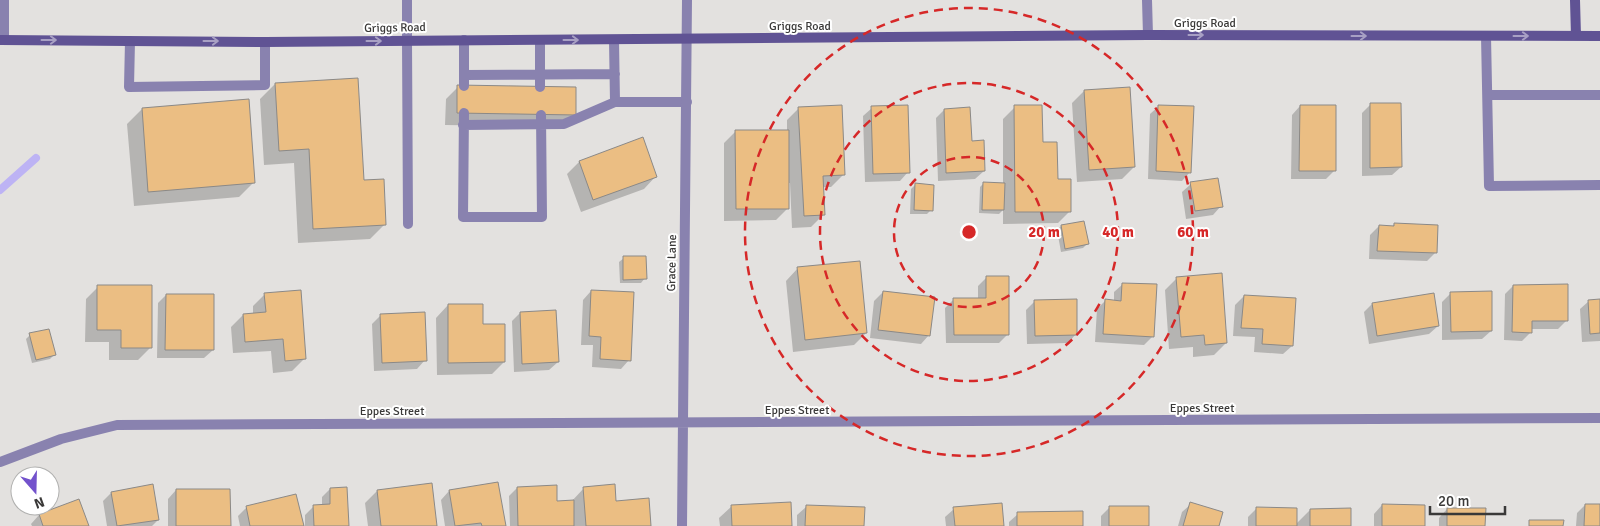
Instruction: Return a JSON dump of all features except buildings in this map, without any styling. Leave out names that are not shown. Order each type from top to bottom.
[{"type":"main road","points":[[1575,0],[1576,36]]},
{"type":"main road","name":"Griggs Road","points":[[2,40],[265,42],[1148,35],[1600,36]]},
{"type":"street","points":[[2,40],[4,0]]},
{"type":"street","points":[[407,0],[408,224]]},
{"type":"street","name":"Grace Lane","points":[[682,526],[687,0]]},
{"type":"street","points":[[1147,0],[1148,35]]},
{"type":"street","points":[[1486,36],[1488,186],[1600,185]]},
{"type":"street","points":[[464,40],[464,80],[540,75],[615,74]]},
{"type":"street","points":[[540,40],[540,87]]},
{"type":"street","points":[[614,40],[615,102]]},
{"type":"street","points":[[130,41],[129,88],[266,85],[265,42]]},
{"type":"street","points":[[1488,95],[1600,95]]},
{"type":"street","points":[[463,125],[541,119],[564,124],[615,102],[687,102]]},
{"type":"street","points":[[464,113],[463,217],[542,217],[541,119]]},
{"type":"street","name":"Eppes Street","points":[[0,462],[61,439],[117,425],[682,424],[1600,418]]},
{"type":"waterway","points":[[0,190],[36,158]]}]
